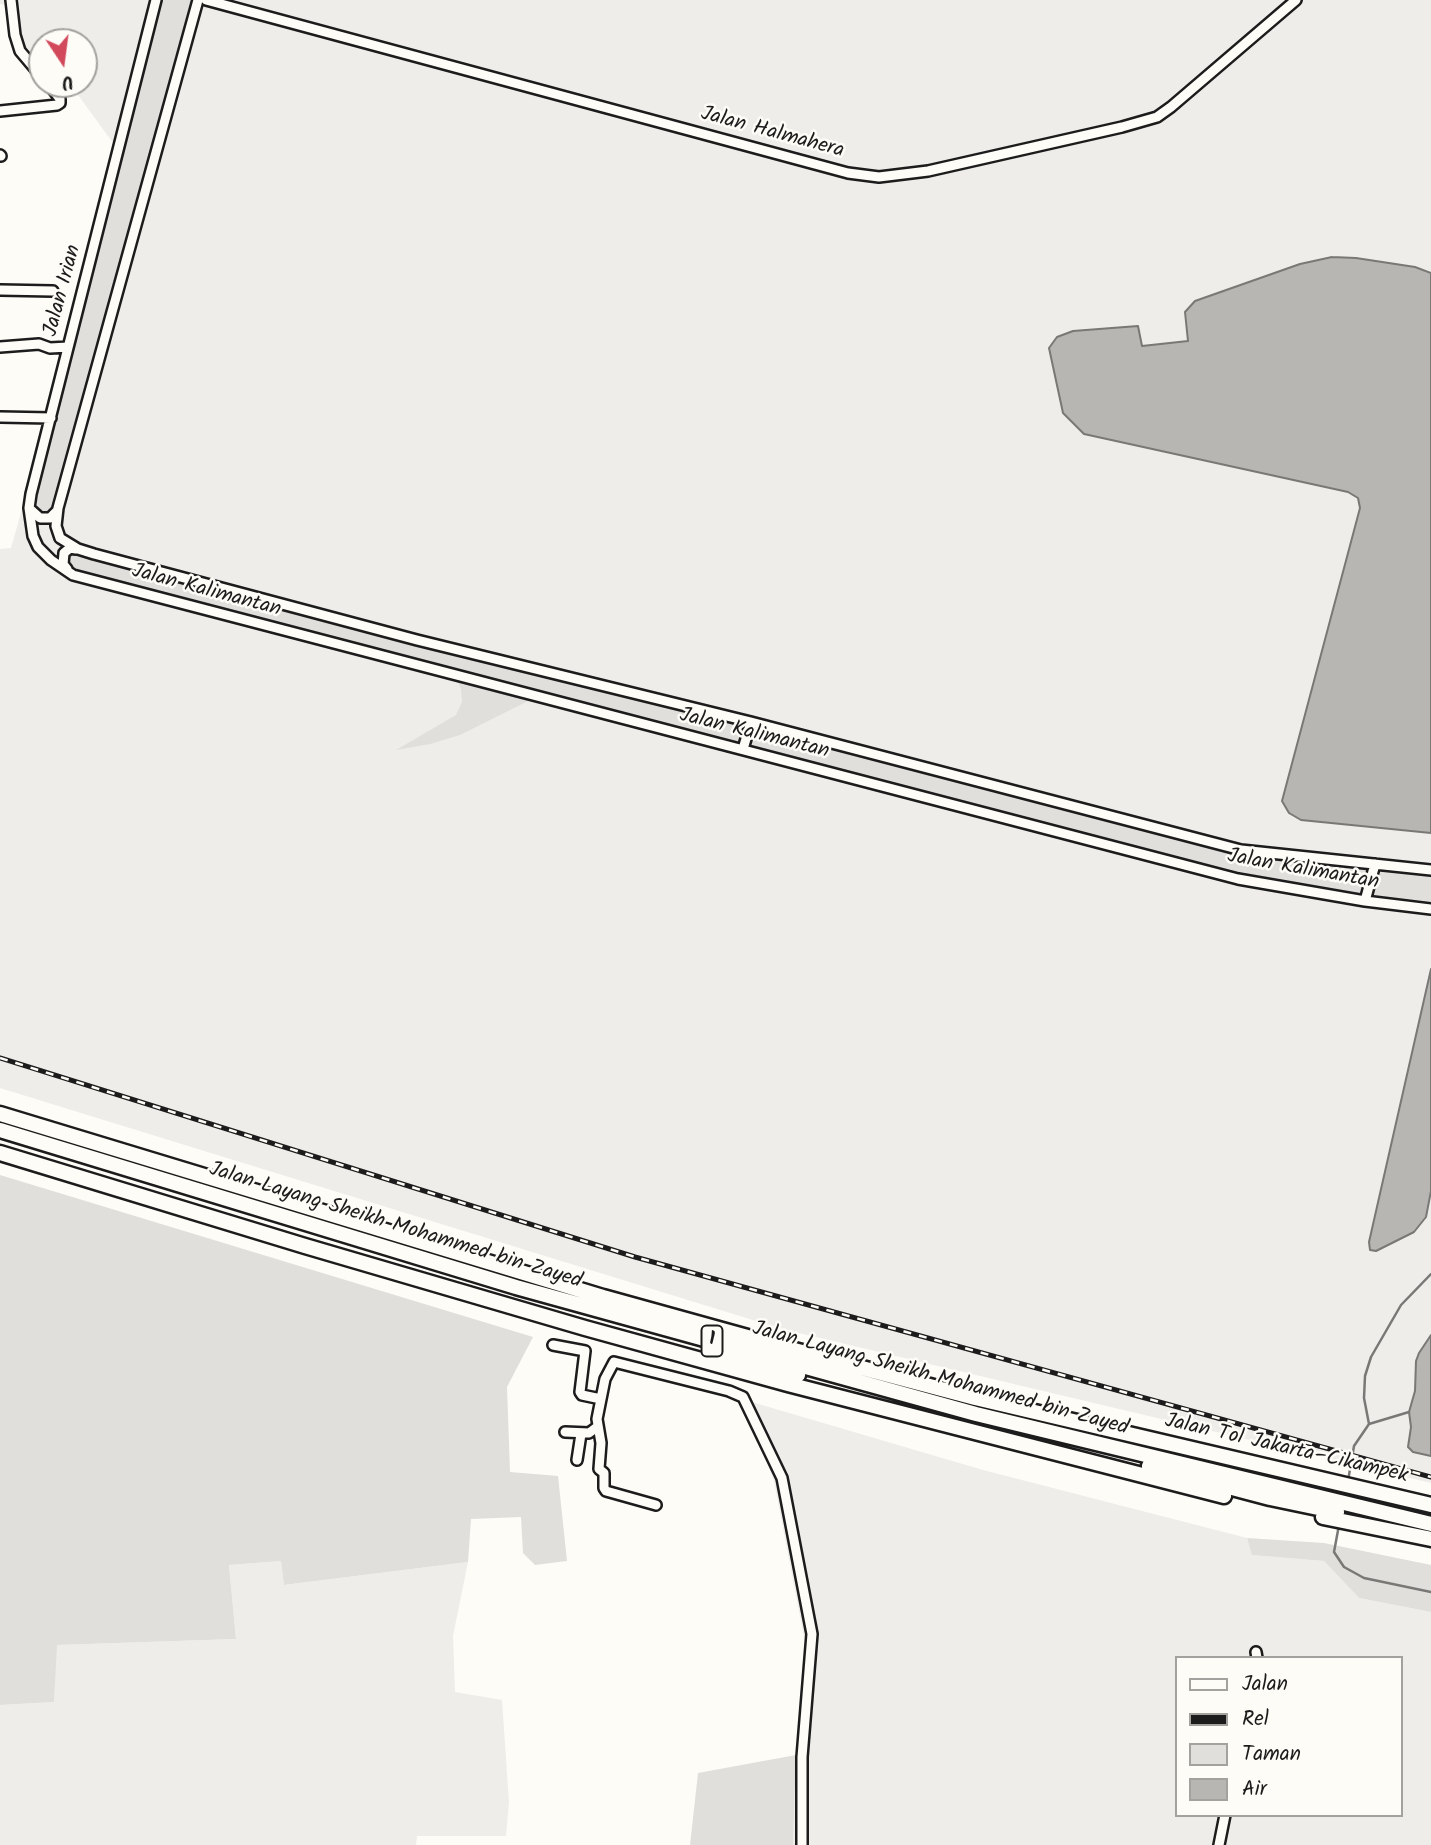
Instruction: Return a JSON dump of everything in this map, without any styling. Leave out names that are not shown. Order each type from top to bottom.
[{"type":"highway","name":"Jalan Tol Jakarta–Cikampek","points":[[0,1114],[655,1312],[975,1398],[1431,1505]]},
{"type":"highway","name":"Jalan Layang Sheikh Mohammed bin Zayed","points":[[0,1130],[516,1287],[976,1415],[1431,1524]]},
{"type":"highway","name":"Jalan Layang Sheikh Mohammed bin Zayed","points":[[0,1140],[358,1249],[763,1366],[1270,1498],[1431,1532]]},
{"type":"highway","name":"1","points":[[0,1153],[318,1250],[788,1384],[1191,1488],[1431,1539]]},
{"type":"street","points":[[11,0],[15,35],[20,51],[28,60]]},
{"type":"street","name":"Jalan Irian","points":[[73,575],[38,547],[33,536],[29,508],[156,0]]},
{"type":"street","points":[[78,549],[60,538],[56,526],[58,510],[198,0]]},
{"type":"street","name":"Jalan Halmahera","points":[[206,0],[848,173],[879,177],[928,171],[1157,117],[1296,0]]},
{"type":"street","points":[[0,111],[57,105],[60,103],[59,98]]},
{"type":"street","points":[[0,290],[53,291]]},
{"type":"street","points":[[0,347],[38,344],[50,348],[68,347]]},
{"type":"street","points":[[0,417],[51,418]]},
{"type":"street","points":[[29,508],[40,519],[52,517],[58,510]]},
{"type":"street","points":[[73,575],[63,564],[63,556],[70,548],[78,549]]},
{"type":"street","name":"Jalan Kalimantan","points":[[78,549],[417,640],[751,722],[1241,850],[1431,870]]},
{"type":"street","name":"Jalan Kalimantan","points":[[73,575],[1238,879],[1365,901],[1431,909]]},
{"type":"street","points":[[743,749],[751,722]]},
{"type":"street","points":[[1365,901],[1375,864]]},
{"type":"street","points":[[553,1345],[585,1351],[580,1392],[582,1395],[601,1399]]},
{"type":"street","points":[[656,1505],[604,1490],[604,1474],[599,1469],[601,1443],[597,1427],[605,1379],[614,1362],[741,1396],[749,1406],[779,1471],[811,1634],[802,1757],[802,1845]]},
{"type":"street","points":[[565,1432],[589,1433],[597,1427]]},
{"type":"street","points":[[577,1460],[581,1434]]},
{"type":"street","points":[[1219,1845],[1225,1817]]},
{"type":"shaded area","points":[[0,0],[1431,0],[1431,1483],[782,1329],[0,1088],[0,549],[11,548],[68,347],[119,151],[80,98],[98,98],[98,28],[28,28],[28,64],[22,62],[12,6],[0,4]]},
{"type":"shaded area","points":[[745,1400],[983,1470],[1247,1538],[1253,1555],[1324,1561],[1359,1598],[1431,1612],[1431,1845],[793,1845],[796,1755],[808,1658],[774,1481]]},
{"type":"shaded area","points":[[281,1561],[284,1585],[468,1562],[453,1636],[455,1692],[502,1700],[509,1803],[506,1836],[417,1836],[416,1845],[0,1845],[0,1705],[54,1702],[56,1645],[236,1639],[229,1565]]},
{"type":"green space","points":[[156,0],[198,0],[56,514],[33,514],[31,494]]},
{"type":"green space","points":[[66,550],[1241,850],[1431,870],[1431,909],[1238,879],[536,697],[460,735],[396,750],[456,715],[462,702],[461,689],[455,675],[73,575],[62,561]]},
{"type":"green space","points":[[0,1175],[533,1337],[507,1387],[510,1472],[558,1476],[567,1561],[535,1565],[523,1553],[521,1517],[471,1519],[468,1562],[284,1585],[281,1561],[229,1565],[236,1639],[57,1645],[54,1702],[0,1705]]},
{"type":"green space","points":[[1247,1538],[1324,1543],[1431,1565],[1431,1612],[1359,1598],[1324,1561],[1252,1555]]},
{"type":"green space","points":[[796,1755],[793,1845],[690,1845],[698,1773]]},
{"type":"water","points":[[1332,257],[1415,267],[1431,273],[1431,833],[1301,820],[1289,813],[1282,801],[1360,508],[1358,498],[1348,492],[1084,434],[1063,413],[1049,348],[1057,337],[1073,331],[1138,326],[1142,346],[1188,341],[1185,312],[1195,301],[1300,264]]},
{"type":"water","points":[[1431,969],[1431,1191],[1426,1217],[1414,1232],[1376,1251],[1370,1250],[1369,1242]]},
{"type":"water","points":[[1431,1335],[1431,1456],[1413,1452],[1408,1447],[1411,1427],[1409,1412],[1415,1391],[1416,1361]]},
{"type":"waterway","points":[[1348,1481],[1354,1446],[1369,1424],[1364,1398],[1365,1376],[1371,1357],[1401,1305],[1431,1274]]},
{"type":"waterway","points":[[1369,1424],[1409,1412]]},
{"type":"waterway","points":[[1339,1525],[1334,1552],[1344,1567],[1364,1578],[1431,1592]]},
{"type":"railway","points":[[0,1058],[635,1257],[1431,1477]]}]
